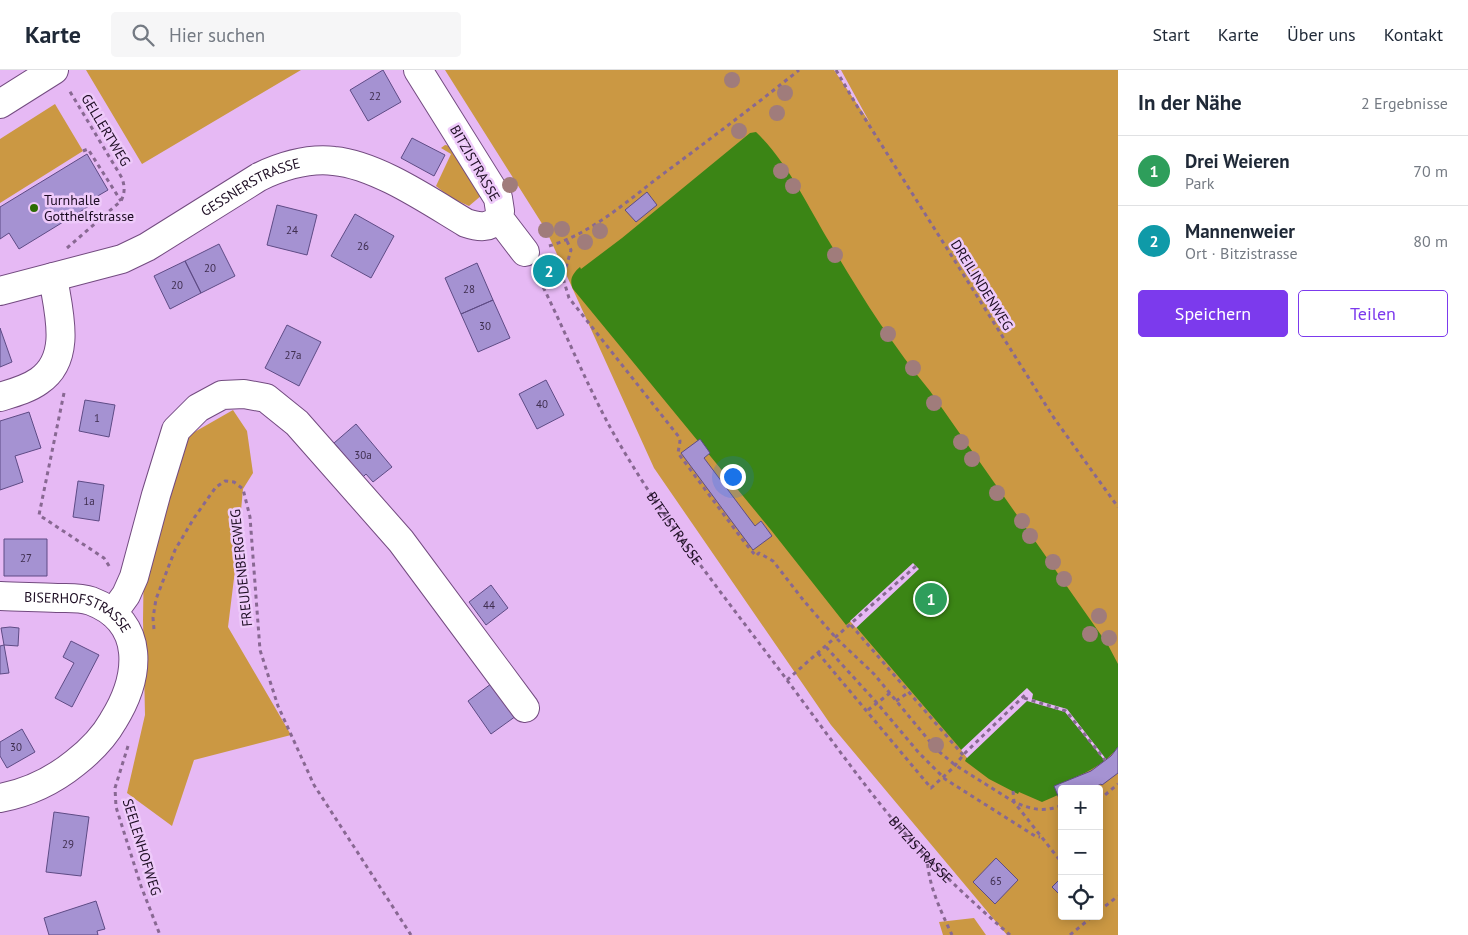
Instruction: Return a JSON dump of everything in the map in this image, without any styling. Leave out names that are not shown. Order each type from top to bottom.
[{"type":"street","name":"BITZISTRASSE","points":[[418,70],[498,198],[499,218],[525,252]]},
{"type":"street","points":[[0,104],[61,79]]},
{"type":"street","name":"GESSNERSTRASSE","points":[[0,291],[122,259],[147,247],[259,177],[276,169],[299,163],[333,161],[366,170],[399,184],[474,226],[489,226],[499,218]]},
{"type":"street","points":[[0,397],[39,382],[55,362],[61,338],[53,277]]},
{"type":"street","points":[[119,604],[134,576],[176,430],[198,408],[222,394],[244,394],[266,398],[297,423],[401,541],[525,708]]},
{"type":"street","name":"BISERHOFSTRASSE","points":[[0,596],[77,598],[119,604],[122,622],[130,635],[134,665],[126,697],[113,722],[91,749],[56,777],[32,788],[0,798]]},
{"type":"path","points":[[525,252],[567,240],[616,209],[744,114],[799,70]]},
{"type":"path","name":"DREILINDENWEG","points":[[836,70],[966,282],[1054,418],[1118,507]]},
{"type":"path","name":"GELLERTWEG","points":[[61,79],[122,178],[125,188],[124,195],[120,201]]},
{"type":"path","points":[[64,250],[120,201],[88,149],[83,151]]},
{"type":"path","points":[[567,240],[571,250],[563,278],[569,298],[679,437],[678,453],[756,556],[759,553],[773,561],[836,638],[874,674],[936,749],[955,765],[1014,802],[1029,809],[1040,810],[1058,806]]},
{"type":"path","name":"BITZISTRASSE","points":[[525,252],[583,374],[618,442],[639,476],[713,582],[878,802],[964,894],[1010,935]]},
{"type":"path","points":[[64,392],[39,515],[104,558],[119,604]]},
{"type":"path","name":"FREUDENBERGWEG","points":[[155,633],[153,618],[156,599],[175,550],[194,518],[216,487],[225,481],[234,482],[242,489],[250,517],[260,650],[278,706],[314,785],[411,935]]},
{"type":"path","points":[[787,680],[916,566]]},
{"type":"path","points":[[851,625],[962,755]]},
{"type":"path","points":[[826,647],[919,753],[943,777],[1035,836],[1040,837]]},
{"type":"path","points":[[818,653],[868,710],[931,788],[955,765],[962,755],[1027,694]]},
{"type":"path","points":[[896,702],[909,692]]},
{"type":"path","points":[[868,710],[890,693]]},
{"type":"path","points":[[1023,698],[1066,711],[1105,760]]},
{"type":"path","name":"SEELENHOFWEG","points":[[129,741],[115,788],[116,806],[141,886],[160,935]]},
{"type":"path","points":[[1103,794],[1118,784]]},
{"type":"path","points":[[1013,791],[1014,802],[1058,858]]},
{"type":"path","points":[[927,855],[931,886],[952,935]]},
{"type":"path","points":[[1103,908],[1118,896]]},
{"type":"path","points":[[1070,935],[1088,920]]},
{"type":"shaded area","points":[[86,70],[301,70],[142,164]]},
{"type":"shaded area","points":[[445,70],[834,70],[870,123],[841,70],[1118,70],[1118,935],[1007,935],[831,725],[654,468],[546,230]]},
{"type":"shaded area","points":[[55,104],[83,151],[0,203],[0,139]]},
{"type":"shaded area","points":[[756,132],[778,157],[877,319],[930,391],[1108,645],[1118,664],[1118,747],[1105,761],[1097,766],[1055,786],[1058,795],[1042,802],[1019,792],[1018,794],[989,779],[965,761],[967,757],[851,621],[846,625],[771,530],[573,289],[572,277],[580,267],[581,269],[622,238],[750,133]]},
{"type":"shaded area","points":[[445,145],[450,146],[482,195],[469,206],[451,198],[436,186],[451,154],[441,148]]},
{"type":"shaded area","points":[[233,410],[247,431],[253,473],[243,489],[228,627],[291,735],[194,760],[172,826],[127,793],[145,715],[144,553],[155,467],[191,434]]},
{"type":"shaded area","points":[[974,918],[986,935],[943,935],[939,922]]},
{"type":"pier","points":[[913,563],[919,569],[856,628],[850,621]]},
{"type":"pier","points":[[1027,688],[1033,694],[1032,699],[1067,709],[1106,759],[1105,761],[1065,712],[1027,701],[967,758],[961,750]]},
{"type":"building","points":[[383,70],[401,102],[368,121],[350,90]]},
{"type":"building","points":[[412,138],[445,155],[434,176],[401,158]]},
{"type":"building","points":[[87,154],[108,190],[89,201],[91,205],[19,249],[9,233],[0,239],[0,207]]},
{"type":"building","points":[[647,192],[657,205],[636,222],[625,210]]},
{"type":"building","points":[[277,205],[317,215],[307,255],[267,245]]},
{"type":"building","points":[[355,214],[394,236],[371,278],[331,256]]},
{"type":"building","points":[[219,244],[235,276],[201,293],[185,261]]},
{"type":"building","points":[[185,261],[201,293],[170,309],[154,276]]},
{"type":"building","points":[[477,263],[493,300],[461,314],[445,278]]},
{"type":"building","points":[[493,300],[510,338],[478,352],[461,314]]},
{"type":"building","points":[[287,325],[321,342],[299,386],[265,368]]},
{"type":"building","points":[[0,328],[12,362],[0,367]]},
{"type":"building","points":[[546,380],[564,415],[537,429],[519,394]]},
{"type":"building","points":[[85,400],[115,405],[109,437],[79,431]]},
{"type":"building","points":[[29,412],[41,448],[15,456],[23,482],[0,490],[0,421]]},
{"type":"building","points":[[356,424],[392,467],[373,482],[366,474],[363,477],[334,443]]},
{"type":"building","points":[[700,439],[710,453],[704,458],[755,526],[761,521],[772,536],[753,550],[681,453]]},
{"type":"building","points":[[78,481],[104,485],[99,521],[73,517]]},
{"type":"building","points":[[4,539],[47,539],[47,576],[4,576]]},
{"type":"building","points":[[491,585],[508,608],[486,625],[469,602]]},
{"type":"building","points":[[1,628],[19,628],[18,646],[4,645]]},
{"type":"building","points":[[71,641],[99,655],[72,707],[55,698],[74,663],[63,657]]},
{"type":"building","points":[[4,645],[9,673],[0,674],[0,646]]},
{"type":"building","points":[[499,678],[523,711],[491,734],[468,701]]},
{"type":"building","points":[[22,729],[35,752],[7,768],[0,756],[0,742]]},
{"type":"building","points":[[1118,747],[1118,773],[1102,785],[1058,785],[1058,796],[1054,786],[1091,771],[1111,756]]},
{"type":"building","points":[[54,812],[89,817],[81,876],[46,872]]},
{"type":"building","points":[[996,858],[1018,880],[995,904],[973,882]]},
{"type":"building","points":[[1058,881],[1058,893],[1052,887]]},
{"type":"building","points":[[96,901],[105,929],[97,931],[98,935],[49,935],[44,918]]},
{"type":"place","name":"Turnhalle Gotthelfstrasse","points":[[34,208]]},
{"type":"place","name":"Mannenweier","points":[[549,271]]},
{"type":"place","name":"Drei Weieren","points":[[931,599]]}]
